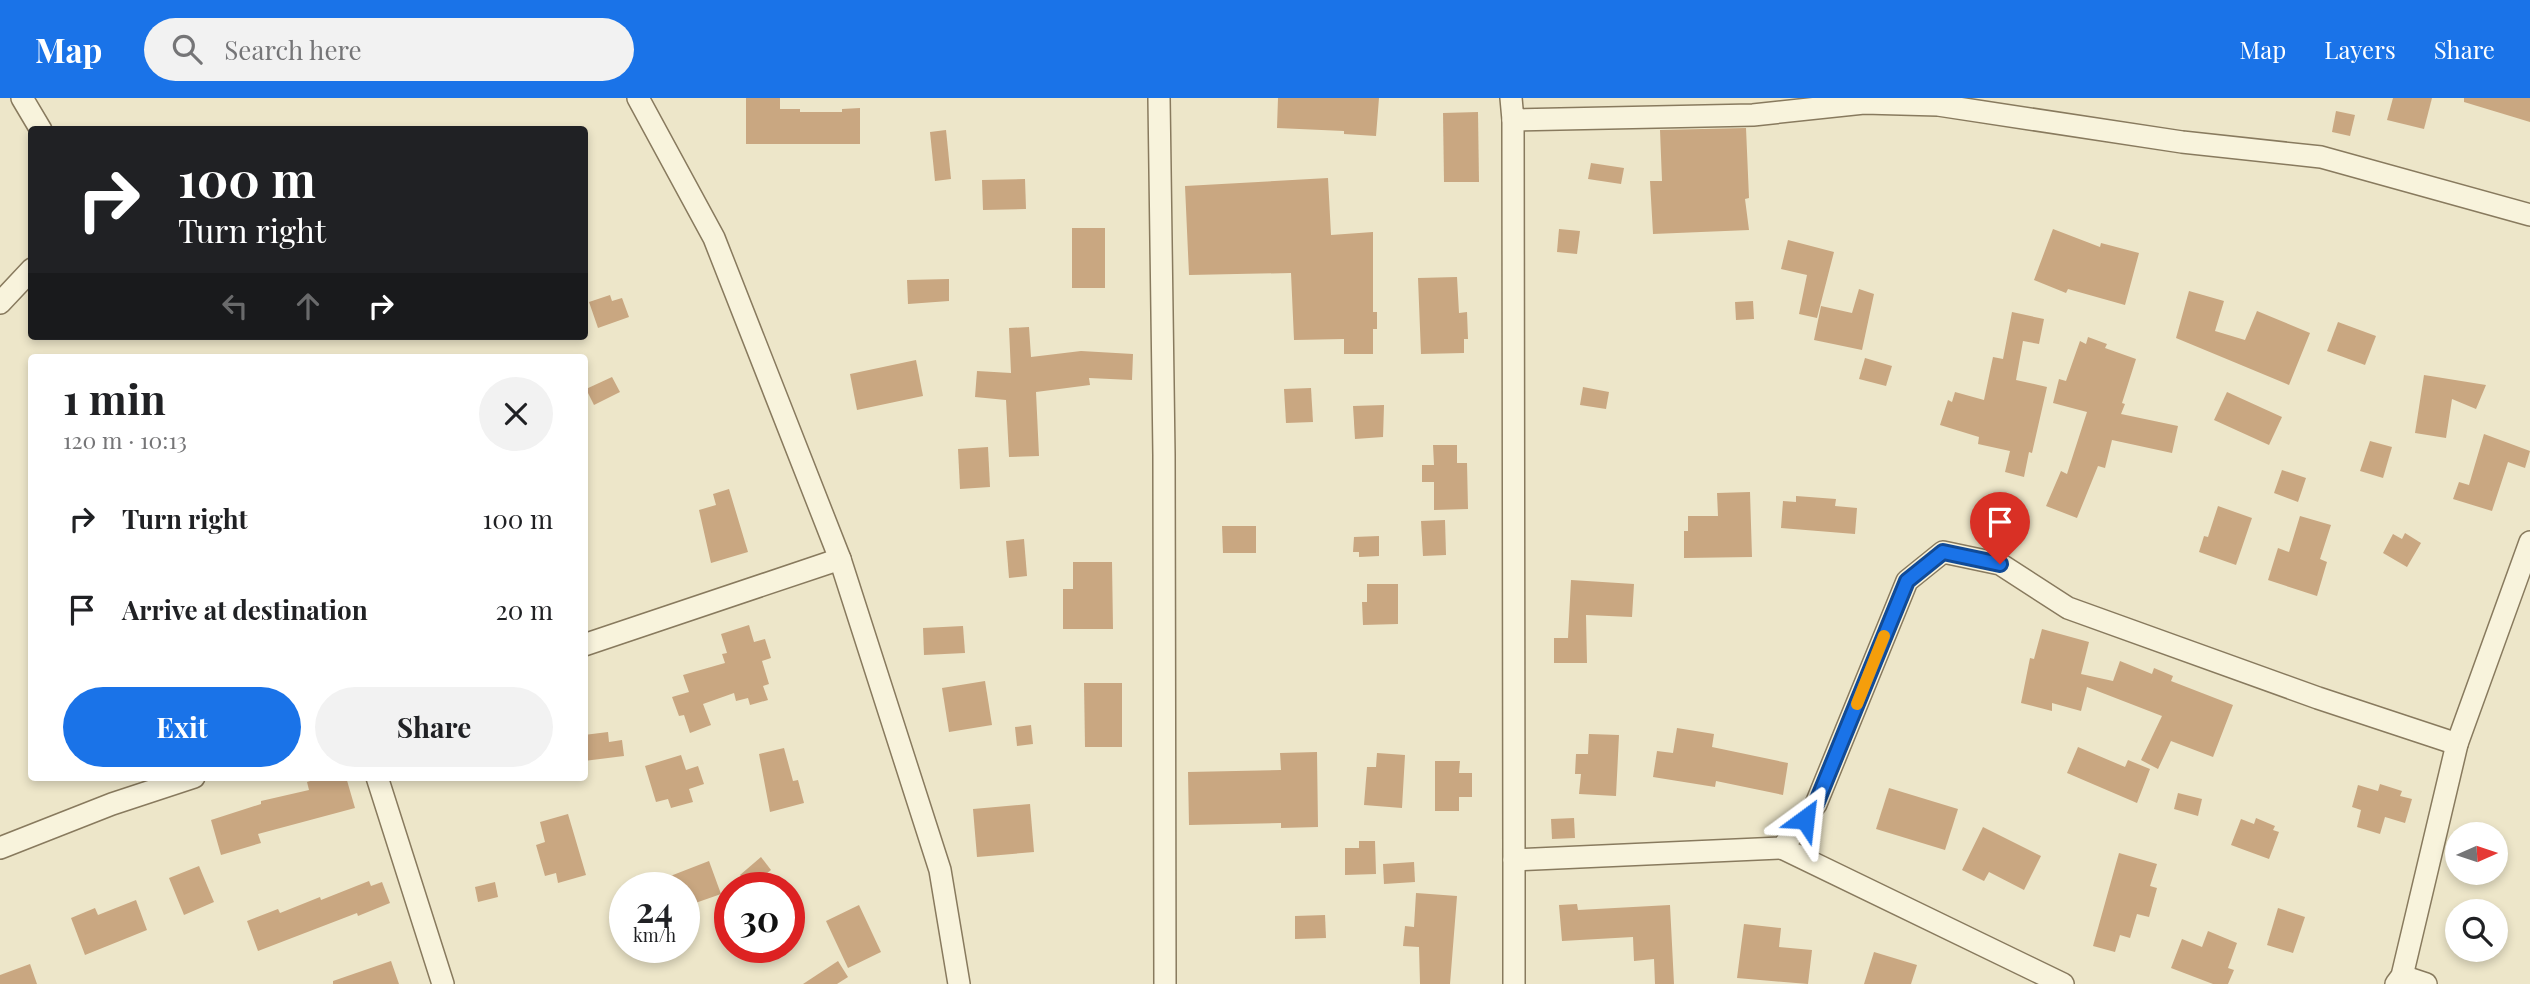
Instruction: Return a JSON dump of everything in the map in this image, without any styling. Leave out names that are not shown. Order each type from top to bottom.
[{"type":"street","points":[[22,98],[39,126]]},
{"type":"street","points":[[638,98],[714,238],[840,559],[940,870],[959,984]]},
{"type":"street","points":[[1159,98],[1164,455],[1165,984]]},
{"type":"street","points":[[1511,98],[1514,984]]},
{"type":"street","points":[[1513,120],[1753,115],[1864,103],[1938,105],[2182,142],[2322,157],[2530,215]]},
{"type":"street","points":[[0,303],[28,273]]},
{"type":"street","points":[[2426,984],[2399,980],[2457,744],[2530,542]]},
{"type":"street","points":[[1782,848],[1816,804],[1907,581],[1943,552],[2000,564],[2068,608],[2318,698],[2457,744]]},
{"type":"street","points":[[588,644],[840,559]]},
{"type":"street","points":[[0,848],[112,804],[182,781]]},
{"type":"street","points":[[378,781],[443,984]]},
{"type":"street","points":[[1514,860],[1782,848],[2063,984]]},
{"type":"building","points":[[746,98],[780,98],[780,109],[800,109],[800,112],[842,112],[842,109],[860,108],[860,144],[746,144]]},
{"type":"building","points":[[1278,98],[1379,98],[1376,136],[1344,134],[1344,131],[1277,128]]},
{"type":"building","points":[[2393,98],[2432,98],[2424,129],[2387,120]]},
{"type":"building","points":[[2464,98],[2530,98],[2530,122],[2464,102]]},
{"type":"building","points":[[2336,111],[2355,115],[2350,136],[2332,132]]},
{"type":"building","points":[[1478,112],[1479,182],[1444,182],[1443,113]]},
{"type":"building","points":[[1746,128],[1749,198],[1745,199],[1749,230],[1653,234],[1650,181],[1662,181],[1660,130]]},
{"type":"building","points":[[946,130],[951,179],[935,181],[930,132]]},
{"type":"building","points":[[1591,163],[1624,168],[1621,184],[1588,179]]},
{"type":"building","points":[[1328,178],[1331,235],[1373,232],[1373,312],[1377,312],[1377,329],[1373,329],[1373,354],[1344,354],[1344,339],[1294,340],[1291,273],[1189,275],[1185,186]]},
{"type":"building","points":[[1025,179],[1026,209],[983,210],[982,180]]},
{"type":"building","points":[[1072,228],[1105,228],[1105,288],[1072,288]]},
{"type":"building","points":[[1559,229],[1580,231],[1577,254],[1557,252]]},
{"type":"building","points":[[2053,229],[2100,247],[2101,243],[2139,253],[2125,305],[2068,289],[2066,293],[2034,280]]},
{"type":"building","points":[[1788,240],[1834,252],[1817,318],[1799,314],[1807,275],[1781,269]]},
{"type":"building","points":[[1457,277],[1459,313],[1467,312],[1468,339],[1464,339],[1464,353],[1421,354],[1418,278]]},
{"type":"building","points":[[949,279],[949,301],[908,304],[907,280]]},
{"type":"building","points":[[1859,289],[1874,294],[1862,350],[1814,340],[1821,306],[1852,313]]},
{"type":"building","points":[[2189,291],[2224,301],[2215,331],[2245,340],[2257,311],[2310,333],[2289,385],[2176,338]]},
{"type":"building","points":[[610,295],[612,301],[622,298],[629,317],[598,328],[589,302]]},
{"type":"building","points":[[1753,301],[1754,319],[1736,320],[1735,302]]},
{"type":"building","points":[[2012,312],[2044,319],[2039,344],[2023,341],[2016,380],[2047,387],[2024,477],[2005,472],[2010,451],[1978,444],[1979,437],[1940,425],[1948,400],[1952,402],[1955,392],[1984,400],[1993,357],[2003,359]]},
{"type":"building","points":[[2338,322],[2376,336],[2365,365],[2327,351]]},
{"type":"building","points":[[1029,327],[1031,357],[1081,351],[1133,354],[1132,380],[1089,378],[1090,385],[1036,392],[1039,456],[1009,457],[1006,400],[975,397],[977,371],[1011,373],[1009,328]]},
{"type":"building","points":[[2088,337],[2107,344],[2105,348],[2136,359],[2121,414],[2178,426],[2172,453],[2112,440],[2105,468],[2098,466],[2077,518],[2046,506],[2061,471],[2067,474],[2087,412],[2053,403],[2059,379],[2066,381],[2080,341],[2086,344]]},
{"type":"building","points":[[1865,358],[1892,366],[1886,386],[1859,379]]},
{"type":"building","points":[[916,360],[923,396],[857,410],[850,374]]},
{"type":"building","points":[[2424,375],[2486,385],[2476,409],[2452,399],[2446,438],[2415,433]]},
{"type":"building","points":[[612,377],[620,392],[594,405],[588,388]]},
{"type":"building","points":[[1583,387],[1609,392],[1606,409],[1580,405]]},
{"type":"building","points":[[1311,388],[1313,422],[1286,423],[1284,389]]},
{"type":"building","points":[[2227,392],[2282,417],[2269,445],[2214,420]]},
{"type":"building","points":[[1384,405],[1383,437],[1355,439],[1353,406]]},
{"type":"building","points":[[2484,434],[2530,451],[2525,468],[2508,462],[2492,511],[2453,499],[2459,482],[2469,485]]},
{"type":"building","points":[[2370,441],[2392,447],[2383,478],[2360,471]]},
{"type":"building","points":[[1433,445],[1457,445],[1457,463],[1467,463],[1468,509],[1434,510],[1434,482],[1422,482],[1422,465],[1434,465]]},
{"type":"building","points":[[988,447],[990,487],[960,489],[958,449]]},
{"type":"building","points":[[2282,470],[2306,478],[2298,502],[2274,493]]},
{"type":"building","points":[[729,489],[748,552],[711,563],[699,510],[716,505],[713,494]]},
{"type":"building","points":[[1750,492],[1752,557],[1684,558],[1684,531],[1688,531],[1688,516],[1718,516],[1717,493]]},
{"type":"building","points":[[1796,496],[1836,499],[1835,506],[1857,508],[1855,534],[1781,528],[1783,501],[1796,502]]},
{"type":"building","points":[[2218,506],[2252,518],[2236,565],[2199,552],[2204,536],[2208,537]]},
{"type":"building","points":[[2300,516],[2331,525],[2320,559],[2327,562],[2317,596],[2268,580],[2278,548],[2289,552]]},
{"type":"building","points":[[1445,520],[1446,555],[1423,556],[1421,521]]},
{"type":"building","points":[[1222,526],[1256,526],[1256,553],[1223,553]]},
{"type":"building","points":[[2405,533],[2421,543],[2407,567],[2383,553],[2393,534],[2402,539]]},
{"type":"building","points":[[1379,536],[1379,556],[1359,557],[1359,552],[1353,552],[1354,537]]},
{"type":"building","points":[[1024,539],[1027,576],[1009,578],[1006,541]]},
{"type":"building","points":[[1073,562],[1112,562],[1113,629],[1063,629],[1063,589],[1073,589]]},
{"type":"building","points":[[1571,580],[1634,584],[1632,617],[1586,615],[1587,663],[1554,663],[1554,638],[1568,638]]},
{"type":"building","points":[[1367,584],[1398,584],[1398,624],[1363,625],[1362,602],[1367,602]]},
{"type":"building","points":[[749,625],[754,642],[765,639],[771,658],[762,661],[769,684],[763,686],[768,700],[750,705],[748,698],[736,701],[734,693],[703,704],[711,725],[690,733],[684,715],[679,716],[672,697],[689,692],[683,675],[725,663],[722,654],[727,653],[721,634]]},
{"type":"building","points":[[963,626],[965,653],[924,655],[923,628]]},
{"type":"building","points":[[2042,629],[2089,642],[2081,674],[2113,681],[2120,661],[2152,674],[2154,668],[2173,676],[2171,681],[2233,705],[2213,757],[2171,741],[2158,769],[2141,760],[2162,716],[2087,687],[2081,711],[2052,703],[2052,711],[2021,703],[2030,658],[2034,659]]},
{"type":"building","points":[[985,681],[992,725],[949,732],[942,688]]},
{"type":"building","points":[[1084,683],[1122,683],[1122,747],[1085,747]]},
{"type":"building","points":[[1031,725],[1033,744],[1017,746],[1015,727]]},
{"type":"building","points":[[1677,728],[1714,734],[1712,747],[1788,763],[1783,795],[1716,781],[1715,787],[1653,777],[1657,751],[1673,753]]},
{"type":"building","points":[[608,732],[609,742],[622,740],[624,756],[588,760],[588,734]]},
{"type":"building","points":[[1589,734],[1619,735],[1616,796],[1579,794],[1581,774],[1575,774],[1576,754],[1588,754]]},
{"type":"building","points":[[2078,747],[2125,767],[2128,760],[2150,769],[2137,803],[2067,773]]},
{"type":"building","points":[[784,748],[793,781],[798,780],[804,803],[770,812],[759,754]]},
{"type":"building","points":[[1317,752],[1318,827],[1281,828],[1281,823],[1189,825],[1188,772],[1281,770],[1280,753]]},
{"type":"building","points":[[1377,753],[1405,755],[1402,808],[1364,805],[1367,767],[1376,767]]},
{"type":"building","points":[[681,755],[686,770],[698,766],[704,784],[689,789],[693,802],[671,808],[668,799],[656,802],[645,766]]},
{"type":"building","points":[[1435,761],[1460,761],[1459,773],[1472,773],[1472,797],[1459,797],[1459,811],[1435,811]]},
{"type":"building","points":[[347,781],[355,808],[258,834],[261,843],[221,855],[211,820],[261,804],[261,801],[309,790],[307,782]]},
{"type":"building","points":[[2380,784],[2402,791],[2400,796],[2412,799],[2405,823],[2385,817],[2380,834],[2357,827],[2361,810],[2352,807],[2358,785],[2378,791]]},
{"type":"building","points":[[1889,788],[1958,809],[1945,850],[1876,829]]},
{"type":"building","points":[[2178,793],[2202,799],[2198,816],[2174,809]]},
{"type":"building","points":[[1030,804],[1034,852],[977,857],[973,809]]},
{"type":"building","points":[[568,814],[586,875],[558,883],[556,873],[545,876],[536,845],[545,842],[540,822]]},
{"type":"building","points":[[1574,818],[1575,838],[1552,839],[1551,819]]},
{"type":"building","points":[[2256,818],[2275,826],[2273,830],[2279,832],[2269,859],[2231,845],[2241,819],[2254,824]]},
{"type":"building","points":[[1983,827],[2041,856],[2024,890],[1989,872],[1984,881],[1962,870]]},
{"type":"building","points":[[1359,841],[1375,841],[1376,874],[1345,875],[1345,848],[1359,848]]},
{"type":"building","points":[[2119,853],[2157,864],[2150,886],[2157,888],[2149,917],[2137,914],[2130,938],[2120,935],[2115,952],[2093,946]]},
{"type":"building","points":[[761,857],[771,870],[769,872],[744,872]]},
{"type":"building","points":[[709,861],[714,875],[714,896],[700,901],[700,872],[681,872]]},
{"type":"building","points":[[1414,862],[1415,882],[1384,884],[1383,864]]},
{"type":"building","points":[[199,866],[214,902],[184,915],[169,878]]},
{"type":"building","points":[[369,881],[371,886],[382,882],[390,903],[258,951],[247,921],[278,909],[280,913],[320,897],[321,900]]},
{"type":"building","points":[[495,882],[498,897],[478,902],[475,887]]},
{"type":"building","points":[[1416,893],[1457,896],[1450,984],[1420,984],[1419,947],[1403,946],[1405,926],[1414,927]]},
{"type":"building","points":[[136,900],[147,930],[85,955],[71,918],[95,908],[98,915]]},
{"type":"building","points":[[1577,904],[1578,910],[1670,905],[1674,984],[1655,984],[1654,959],[1634,961],[1633,937],[1562,941],[1559,905]]},
{"type":"building","points":[[859,905],[881,952],[848,968],[826,921]]},
{"type":"building","points":[[2278,908],[2305,917],[2293,953],[2267,945]]},
{"type":"building","points":[[1325,915],[1326,938],[1295,939],[1295,916]]},
{"type":"building","points":[[1744,924],[1781,928],[1779,947],[1812,950],[1808,984],[1737,978]]},
{"type":"building","points":[[2208,931],[2237,943],[2228,968],[2234,970],[2228,984],[2213,984],[2171,968],[2182,939],[2202,947]]},
{"type":"building","points":[[1874,952],[1917,965],[1911,984],[1864,984]]},
{"type":"building","points":[[391,961],[399,984],[333,984],[333,981]]},
{"type":"building","points":[[838,961],[848,977],[837,984],[803,984]]},
{"type":"building","points":[[30,964],[37,984],[0,984],[0,975]]},
{"type":"slow traffic","points":[[1857,704],[1884,636]]},
{"type":"route","points":[[1805,819],[1816,804],[1907,581],[1943,552],[2000,564]]}]
